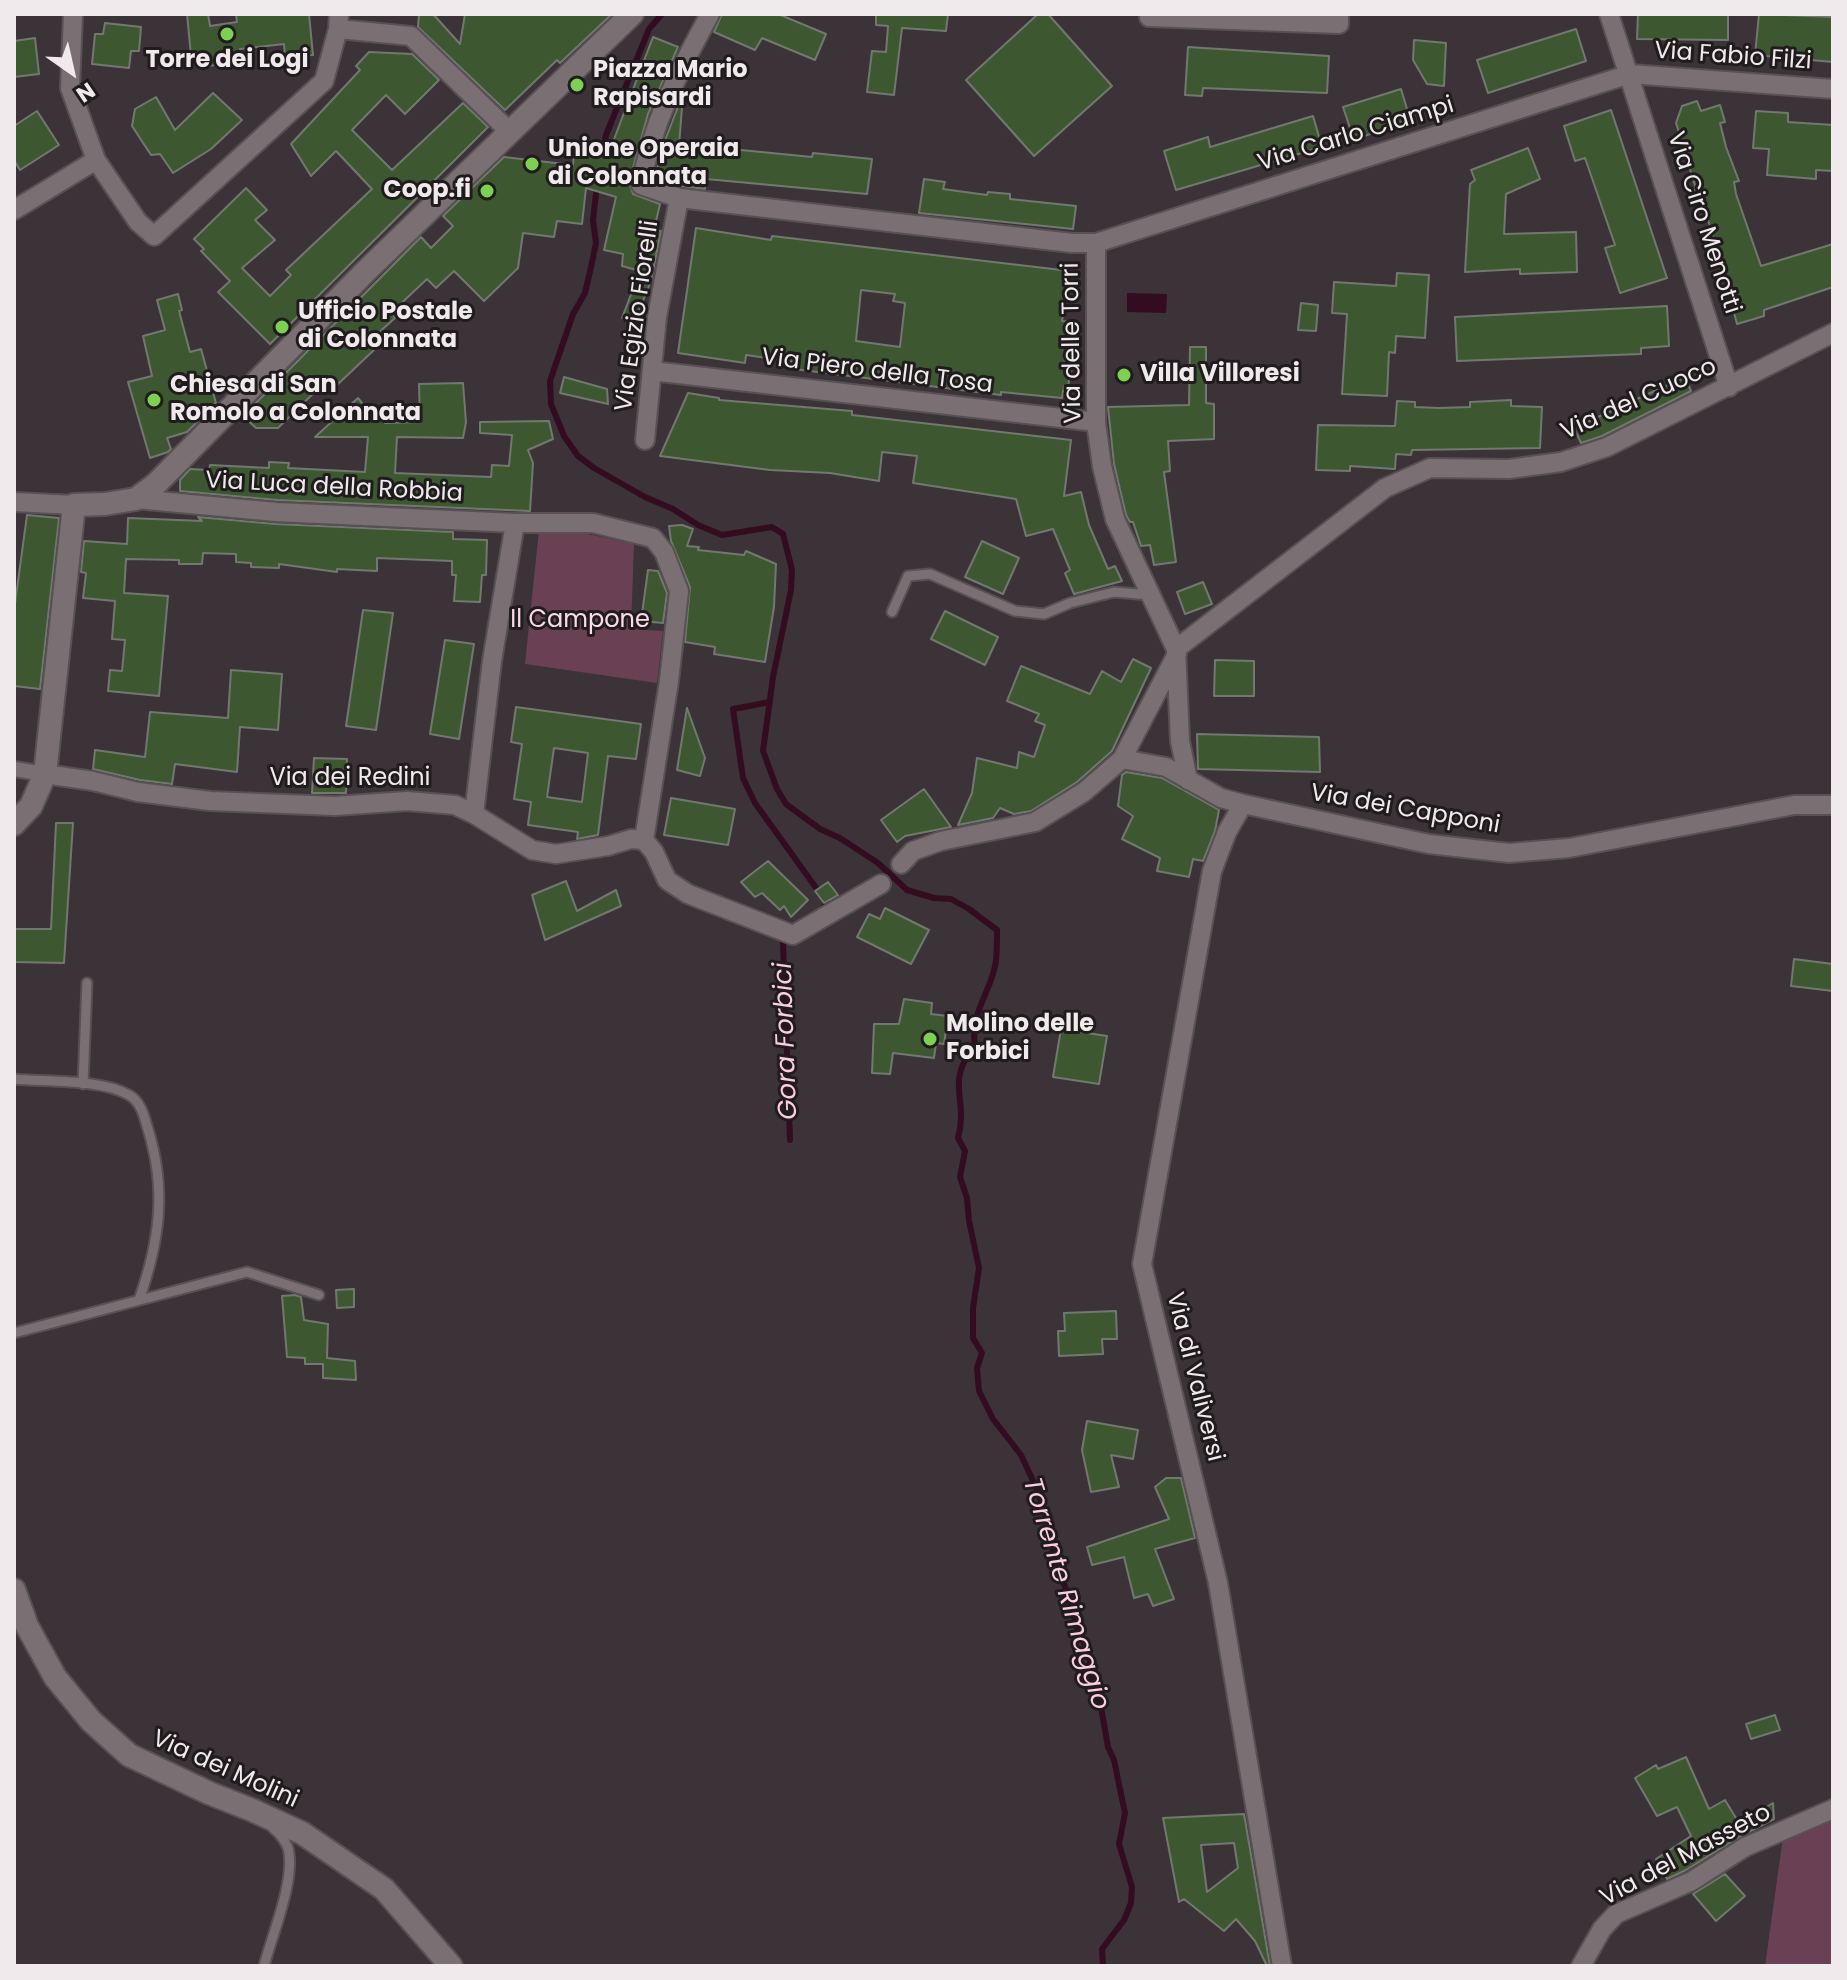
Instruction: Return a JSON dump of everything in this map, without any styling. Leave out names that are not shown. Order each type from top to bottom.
[{"type":"street","points":[[73,14],[70,88],[96,160],[138,222],[154,236],[324,81],[338,21],[411,36],[510,132]]},
{"type":"street","name":"Via delle Torri","points":[[710,14],[661,110],[646,155],[641,185],[679,198],[1072,243],[1096,243],[1096,422],[1102,466],[1115,519],[1176,651],[1180,741],[1188,780]]},
{"type":"street","name":"Via Ciro Menotti","points":[[1609,14],[1729,387]]},
{"type":"street","points":[[136,499],[156,484],[366,271],[632,15]]},
{"type":"street","points":[[1150,15],[1339,19]]},
{"type":"street","name":"Via Fabio Filzi","points":[[1630,74],[1833,89]]},
{"type":"street","name":"Via Carlo Ciampi","points":[[1096,243],[1630,74]]},
{"type":"street","points":[[14,210],[96,160]]},
{"type":"street","name":"Via Egizio Fiorelli","points":[[645,440],[657,317],[679,198]]},
{"type":"street","name":"Via del Cuoco","points":[[1176,651],[1385,488],[1430,468],[1509,469],[1561,462],[1607,447],[1833,333]]},
{"type":"street","name":"Via Piero della Tosa","points":[[652,371],[1096,422]]},
{"type":"street","name":"Via Luca della Robbia","points":[[74,505],[136,499],[276,512],[515,523],[593,523],[653,538],[664,552],[679,591],[669,681],[644,840]]},
{"type":"street","points":[[14,502],[74,505],[45,774],[31,806],[14,824]]},
{"type":"street","points":[[474,814],[492,661],[515,523]]},
{"type":"street","points":[[901,864],[913,851],[941,841],[1035,822],[1084,792],[1122,759],[1176,651]]},
{"type":"street","name":"Via dei Capponi","points":[[1122,759],[1166,767],[1221,798],[1243,804],[1429,844],[1509,853],[1569,848],[1794,805],[1833,805]]},
{"type":"street","points":[[14,769],[45,774]]},
{"type":"street","name":"Via dei Redini","points":[[45,774],[138,792],[210,801],[335,806],[407,801],[455,805],[542,853],[568,853],[631,839],[644,840]]},
{"type":"street","name":"Via di Valiversi","points":[[1243,804],[1227,832],[1212,871],[1142,1264],[1218,1583],[1282,1966]]},
{"type":"street","points":[[644,840],[654,852],[667,880],[688,894],[793,935],[881,884]]},
{"type":"street","name":"Via dei Molini","points":[[14,1590],[27,1626],[55,1677],[91,1721],[129,1755],[302,1833],[384,1889],[451,1966]]},
{"type":"street","name":"Via del Masseto","points":[[1581,1966],[1602,1929],[1616,1914],[1692,1881],[1745,1847],[1833,1809]]},
{"type":"lane","points":[[892,612],[908,576],[930,574],[1015,611],[1044,614],[1070,603],[1114,592],[1150,595]]},
{"type":"lane","points":[[83,1084],[87,983]]},
{"type":"lane","points":[[14,1079],[115,1089],[133,1096],[142,1111],[160,1176],[155,1249],[139,1300]]},
{"type":"lane","points":[[14,1333],[247,1272],[319,1295]]},
{"type":"lane","points":[[252,1810],[280,1834],[287,1846],[287,1881],[264,1966]]},
{"type":"green space","name":"Il Campone","points":[[539,530],[583,533],[634,544],[631,629],[663,631],[657,683],[525,664]]},
{"type":"green space","points":[[1833,1819],[1833,1966],[1765,1966],[1783,1837]]},
{"type":"shaded area","points":[[1127,293],[1167,294],[1166,313],[1127,312]]},
{"type":"building","points":[[187,14],[208,14],[210,26],[237,22],[236,14],[309,14],[313,55],[285,57],[284,44],[240,49],[242,61],[202,67],[200,56],[191,56]]},
{"type":"building","points":[[419,14],[433,14],[460,44],[465,14],[612,14],[560,63],[557,60],[505,110],[418,27]]},
{"type":"building","points":[[722,14],[778,14],[826,34],[815,60],[762,38],[755,50],[714,32]]},
{"type":"building","points":[[876,14],[948,14],[946,31],[902,28],[894,95],[867,92],[872,51],[886,52],[888,26],[876,25]]},
{"type":"building","points":[[1038,14],[1048,14],[1112,86],[1034,156],[966,80]]},
{"type":"building","points":[[1638,14],[1728,14],[1728,40],[1637,39]]},
{"type":"building","points":[[1759,14],[1833,17],[1833,62],[1755,55]]},
{"type":"building","points":[[105,23],[141,27],[139,51],[131,51],[129,68],[92,64],[95,34],[103,34]]},
{"type":"building","points":[[1576,29],[1586,61],[1488,93],[1477,60]]},
{"type":"building","points":[[653,37],[678,47],[648,114],[629,182],[633,194],[660,204],[654,230],[661,231],[651,281],[635,321],[622,318],[640,271],[622,266],[623,254],[604,250],[616,197],[586,188],[582,224],[557,221],[554,237],[523,233],[518,268],[484,301],[454,271],[436,288],[427,279],[391,313],[395,318],[367,343],[374,350],[337,385],[330,377],[278,428],[256,428],[243,416],[421,237],[431,248],[453,226],[443,216],[504,157],[573,165],[574,152],[608,155]]},
{"type":"building","points":[[35,38],[39,74],[14,77],[14,41]]},
{"type":"building","points":[[1414,40],[1446,43],[1444,86],[1427,84],[1413,60]]},
{"type":"building","points":[[1188,47],[1329,56],[1327,93],[1203,88],[1202,96],[1185,95]]},
{"type":"building","points":[[369,52],[412,54],[439,80],[405,114],[386,95],[352,130],[392,170],[463,103],[488,127],[270,344],[218,292],[230,281],[201,251],[204,249],[194,239],[246,188],[267,210],[255,220],[275,240],[242,268],[270,296],[291,275],[286,270],[372,189],[336,151],[311,176],[291,144],[360,70],[356,66]]},
{"type":"building","points":[[1401,89],[1410,119],[1354,140],[1343,107]]},
{"type":"building","points":[[213,93],[242,120],[211,149],[173,173],[160,154],[151,155],[132,126],[135,109],[156,97],[175,130]]},
{"type":"building","points":[[683,94],[679,146],[730,152],[731,149],[812,157],[813,153],[872,159],[867,194],[706,179],[705,189],[682,186],[655,177]]},
{"type":"building","points":[[1697,101],[1701,111],[1720,105],[1725,122],[1720,123],[1726,147],[1739,181],[1734,182],[1736,194],[1761,266],[1833,244],[1833,287],[1764,310],[1764,316],[1737,324],[1729,294],[1732,293],[1703,205],[1699,206],[1676,123],[1682,106]]},
{"type":"building","points":[[1611,110],[1667,278],[1620,293],[1605,248],[1615,245],[1585,158],[1575,161],[1564,126]]},
{"type":"building","points":[[37,111],[59,145],[20,170],[14,160],[14,126]]},
{"type":"building","points":[[1756,111],[1788,113],[1788,122],[1833,125],[1833,171],[1816,170],[1816,179],[1767,175],[1769,149],[1753,148]]},
{"type":"building","points":[[1313,116],[1322,147],[1176,190],[1164,151],[1208,137],[1210,147]]},
{"type":"building","points":[[1528,148],[1540,179],[1506,194],[1504,234],[1576,232],[1577,272],[1520,274],[1520,269],[1465,272],[1470,184],[1475,180],[1471,170]]},
{"type":"building","points":[[924,179],[945,182],[943,189],[987,195],[988,192],[1010,194],[1010,199],[1076,206],[1073,229],[919,213]]},
{"type":"building","points":[[696,228],[771,240],[772,236],[1070,271],[1062,321],[1069,322],[1064,367],[1071,368],[1068,387],[1064,386],[1062,398],[1001,392],[1001,395],[794,369],[795,362],[746,355],[745,363],[678,353]],"holes":[[[861,290],[895,294],[893,301],[905,303],[900,347],[856,341]]]},
{"type":"building","points":[[1397,273],[1429,275],[1425,338],[1396,336],[1395,353],[1389,352],[1387,396],[1342,394],[1347,314],[1332,313],[1334,282],[1396,286]]},
{"type":"building","points":[[178,294],[182,310],[179,311],[190,352],[201,349],[216,403],[205,409],[206,413],[187,432],[167,438],[171,449],[168,452],[150,458],[128,382],[152,376],[143,336],[165,330],[157,300]]},
{"type":"building","points":[[1301,303],[1318,305],[1316,331],[1298,330]]},
{"type":"building","points":[[1667,306],[1669,346],[1641,348],[1641,354],[1457,361],[1455,317]]},
{"type":"building","name":"Villa Villoresi","points":[[1190,347],[1206,347],[1206,403],[1214,404],[1214,439],[1168,441],[1170,471],[1164,472],[1176,562],[1154,565],[1150,545],[1141,546],[1133,522],[1126,515],[1114,464],[1108,407],[1189,405]]},
{"type":"building","points":[[564,377],[607,389],[608,404],[560,393]]},
{"type":"building","points":[[1685,377],[1691,391],[1602,436],[1581,443],[1574,428]]},
{"type":"building","points":[[463,383],[466,422],[463,438],[397,437],[395,473],[491,477],[492,465],[509,466],[512,435],[480,433],[480,422],[549,421],[553,439],[528,450],[533,463],[530,511],[277,500],[180,491],[180,480],[190,469],[209,470],[210,465],[269,468],[269,462],[289,463],[288,468],[365,472],[368,437],[315,437],[358,398],[376,420],[386,419],[385,423],[420,422],[419,384]]},
{"type":"building","points":[[688,393],[719,400],[852,411],[852,415],[1071,440],[1064,496],[1081,492],[1089,525],[1108,569],[1115,566],[1122,581],[1074,594],[1065,573],[1070,570],[1053,529],[1026,536],[1016,499],[913,483],[917,456],[882,452],[879,481],[660,456]]},
{"type":"building","points":[[1511,400],[1511,406],[1542,407],[1540,448],[1412,450],[1411,455],[1396,454],[1395,469],[1350,466],[1350,471],[1316,470],[1318,425],[1395,426],[1397,401],[1415,402],[1415,407],[1439,408],[1470,407],[1470,402]]},
{"type":"building","points":[[27,515],[59,518],[40,689],[14,686],[14,611]]},
{"type":"building","points":[[198,517],[275,524],[453,532],[453,539],[487,540],[486,575],[482,575],[480,602],[454,601],[456,575],[452,575],[452,561],[377,558],[377,571],[337,569],[337,572],[279,564],[279,568],[251,567],[251,563],[236,562],[236,554],[203,553],[202,564],[179,564],[179,560],[126,559],[124,593],[168,596],[159,696],[108,691],[110,670],[122,671],[125,640],[112,639],[115,601],[83,598],[86,573],[81,572],[84,541],[127,544],[128,518],[202,521]]},
{"type":"building","points":[[682,525],[693,529],[687,546],[744,555],[746,551],[776,564],[774,607],[765,662],[714,654],[715,647],[685,642],[690,587],[671,541],[669,526]]},
{"type":"building","points":[[982,541],[1019,558],[1003,594],[965,577]]},
{"type":"building","points":[[648,570],[658,571],[667,593],[663,623],[641,621]]},
{"type":"building","points":[[1203,582],[1212,604],[1185,614],[1177,592]]},
{"type":"building","points":[[363,610],[393,613],[376,730],[346,726]]},
{"type":"building","points":[[945,611],[998,637],[985,665],[931,639]]},
{"type":"building","points":[[445,640],[474,644],[459,739],[430,734]]},
{"type":"building","points":[[1133,659],[1151,668],[1112,751],[1077,782],[1031,811],[1014,814],[1000,808],[993,818],[958,825],[972,793],[977,758],[1017,768],[1019,752],[1034,757],[1045,725],[1035,721],[1039,714],[1007,701],[1021,666],[1090,694],[1102,671],[1121,682]]},
{"type":"building","points":[[1215,660],[1254,661],[1254,696],[1214,696]]},
{"type":"building","points":[[231,670],[282,674],[278,730],[240,727],[237,772],[175,764],[172,784],[93,769],[95,750],[145,757],[150,712],[228,718]]},
{"type":"building","points":[[516,707],[641,724],[636,759],[608,756],[598,835],[577,839],[578,832],[528,825],[531,802],[514,799],[522,744],[511,742]],"holes":[[[554,748],[588,753],[582,802],[547,797]]]},
{"type":"building","points":[[687,708],[705,758],[700,776],[677,770]]},
{"type":"building","points":[[1197,734],[1319,737],[1320,772],[1198,769]]},
{"type":"building","points":[[314,758],[347,759],[346,793],[312,793]]},
{"type":"building","points":[[1126,772],[1162,778],[1219,810],[1215,831],[1203,861],[1193,859],[1189,877],[1157,871],[1160,858],[1122,839],[1133,816],[1118,806],[1122,775]]},
{"type":"building","points":[[924,789],[951,827],[905,836],[897,842],[881,820]]},
{"type":"building","points":[[671,798],[735,809],[728,845],[664,835]]},
{"type":"building","points":[[56,823],[73,823],[64,963],[14,962],[14,929],[51,929]]},
{"type":"building","points":[[768,861],[808,900],[791,917],[784,906],[780,910],[762,893],[755,897],[741,882]]},
{"type":"building","points":[[566,881],[577,911],[616,890],[621,906],[545,940],[532,895]]},
{"type":"building","points":[[828,882],[838,895],[824,903],[815,891]]},
{"type":"building","points":[[885,908],[929,930],[911,964],[857,937],[869,914],[880,919]]},
{"type":"building","points":[[1794,959],[1833,964],[1833,991],[1791,986]]},
{"type":"building","name":"Molino delle Forbici","points":[[904,999],[932,1003],[931,1014],[948,1016],[944,1044],[936,1043],[934,1058],[893,1053],[890,1074],[872,1073],[874,1024],[899,1024]]},
{"type":"building","points":[[1061,1029],[1107,1036],[1099,1084],[1053,1077]]},
{"type":"building","points":[[354,1289],[354,1307],[337,1308],[336,1290]]},
{"type":"building","points":[[282,1296],[301,1297],[304,1320],[328,1324],[327,1358],[355,1361],[356,1380],[323,1378],[323,1364],[305,1364],[305,1358],[287,1357]]},
{"type":"building","points":[[1116,1311],[1117,1339],[1102,1339],[1103,1354],[1059,1356],[1058,1331],[1065,1331],[1064,1313]]},
{"type":"building","points":[[1087,1421],[1138,1430],[1133,1459],[1111,1455],[1119,1487],[1091,1492],[1082,1450]]},
{"type":"building","points":[[1166,1478],[1181,1478],[1195,1538],[1155,1549],[1174,1599],[1153,1606],[1148,1594],[1134,1598],[1124,1557],[1092,1565],[1087,1547],[1169,1519],[1155,1487]]},
{"type":"building","points":[[1775,1715],[1780,1730],[1751,1739],[1746,1724]]},
{"type":"building","points":[[1686,1757],[1709,1809],[1725,1800],[1739,1823],[1773,1803],[1774,1819],[1667,1879],[1656,1859],[1691,1836],[1677,1807],[1657,1816],[1635,1778],[1656,1765],[1658,1769]]},
{"type":"building","points":[[1244,1814],[1270,1966],[1267,1966],[1255,1941],[1236,1919],[1224,1931],[1184,1899],[1179,1902],[1163,1818]],"holes":[[[1234,1843],[1238,1868],[1207,1892],[1201,1845]]]},
{"type":"building","points":[[1725,1874],[1745,1896],[1716,1921],[1693,1894]]},
{"type":"waterway","name":"Torrente Rimaggio","points":[[600,162],[606,135],[649,29],[662,14]]},
{"type":"waterway","name":"Torrente Rimaggio","points":[[597,185],[593,220],[596,243],[585,293],[573,314],[550,381],[551,404],[564,436],[578,456],[594,468],[698,525],[722,535],[772,527],[783,534],[792,570],[791,590],[773,677],[763,751],[777,789],[786,804],[820,829],[878,863],[907,890],[934,898],[951,899],[997,930],[994,972],[975,1023],[975,1045],[961,1070],[959,1081],[961,1124],[958,1138],[965,1151],[960,1177],[967,1198],[979,1268],[973,1308],[973,1338],[982,1353],[977,1368],[979,1391],[993,1419],[1021,1455],[1052,1533],[1053,1557],[1070,1599],[1076,1626],[1089,1654],[1092,1680],[1125,1813],[1119,1844],[1132,1887],[1131,1903],[1124,1920],[1102,1949],[1103,1966]]},
{"type":"waterway","name":"Gora Forbici","points":[[770,702],[733,709],[743,778],[755,803],[827,903],[819,913]]},
{"type":"waterway","name":"Gora Forbici","points":[[783,941],[790,1140]]},
{"type":"place","name":"Torre dei Logi","points":[[227,34]]},
{"type":"place","name":"Piazza Mario Rapisardi","points":[[577,85]]},
{"type":"place","name":"Unione Operaia di Colonnata","points":[[532,164]]},
{"type":"place","name":"Coop.fi","points":[[487,191]]},
{"type":"place","name":"Ufficio Postale di Colonnata","points":[[282,327]]},
{"type":"place","name":"Villa Villoresi","points":[[1124,375]]},
{"type":"place","name":"Chiesa di San Romolo a Colonnata","points":[[154,400]]},
{"type":"place","name":"Molino delle Forbici","points":[[930,1039]]}]
